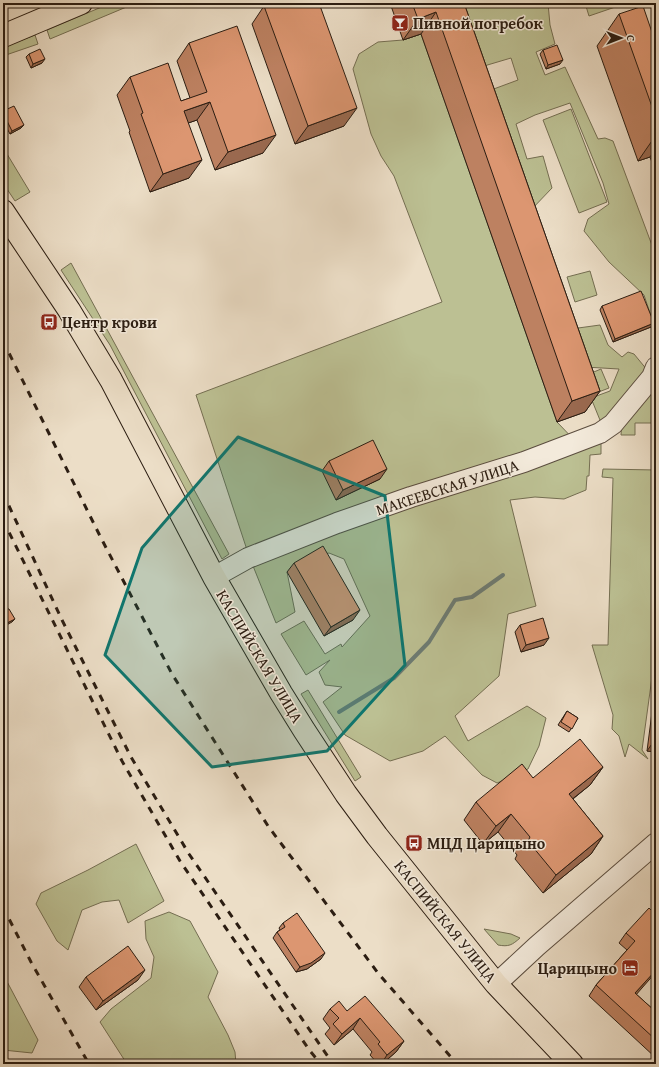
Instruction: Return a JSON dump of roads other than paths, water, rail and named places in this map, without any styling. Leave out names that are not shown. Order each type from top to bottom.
[{"type":"main road","points":[[3,36],[81,3]]},
{"type":"main road","name":"КАСПИЙСКАЯ УЛИЦА","points":[[3,211],[69,310],[111,380],[214,577],[281,693],[346,794],[411,880],[496,984],[572,1064]]},
{"type":"street","name":"МАКЕЕВСКАЯ УЛИЦА","points":[[214,577],[248,558],[345,520],[411,497],[524,462],[600,433],[613,424],[652,377],[656,367]]},
{"type":"street","points":[[496,984],[537,946],[656,843]]},
{"type":"waterway","points":[[339,712],[394,678],[429,642],[455,600],[472,597],[503,575]]},
{"type":"railway","points":[[3,341],[101,538],[172,674],[268,826],[378,973],[457,1064]]},
{"type":"railway","points":[[3,493],[62,620],[131,757],[189,854],[333,1064]]},
{"type":"railway","points":[[3,520],[122,761],[180,861],[310,1051],[321,1064]]},
{"type":"railway","points":[[3,907],[31,962],[89,1064]]},
{"type":"place","name":"Пивной погребок","points":[[400,23]]},
{"type":"place","name":"Центр крови","points":[[49,322]]},
{"type":"place","name":"МЦД Царицыно","points":[[414,843]]},
{"type":"place","name":"Царицыно","points":[[630,968]]}]
